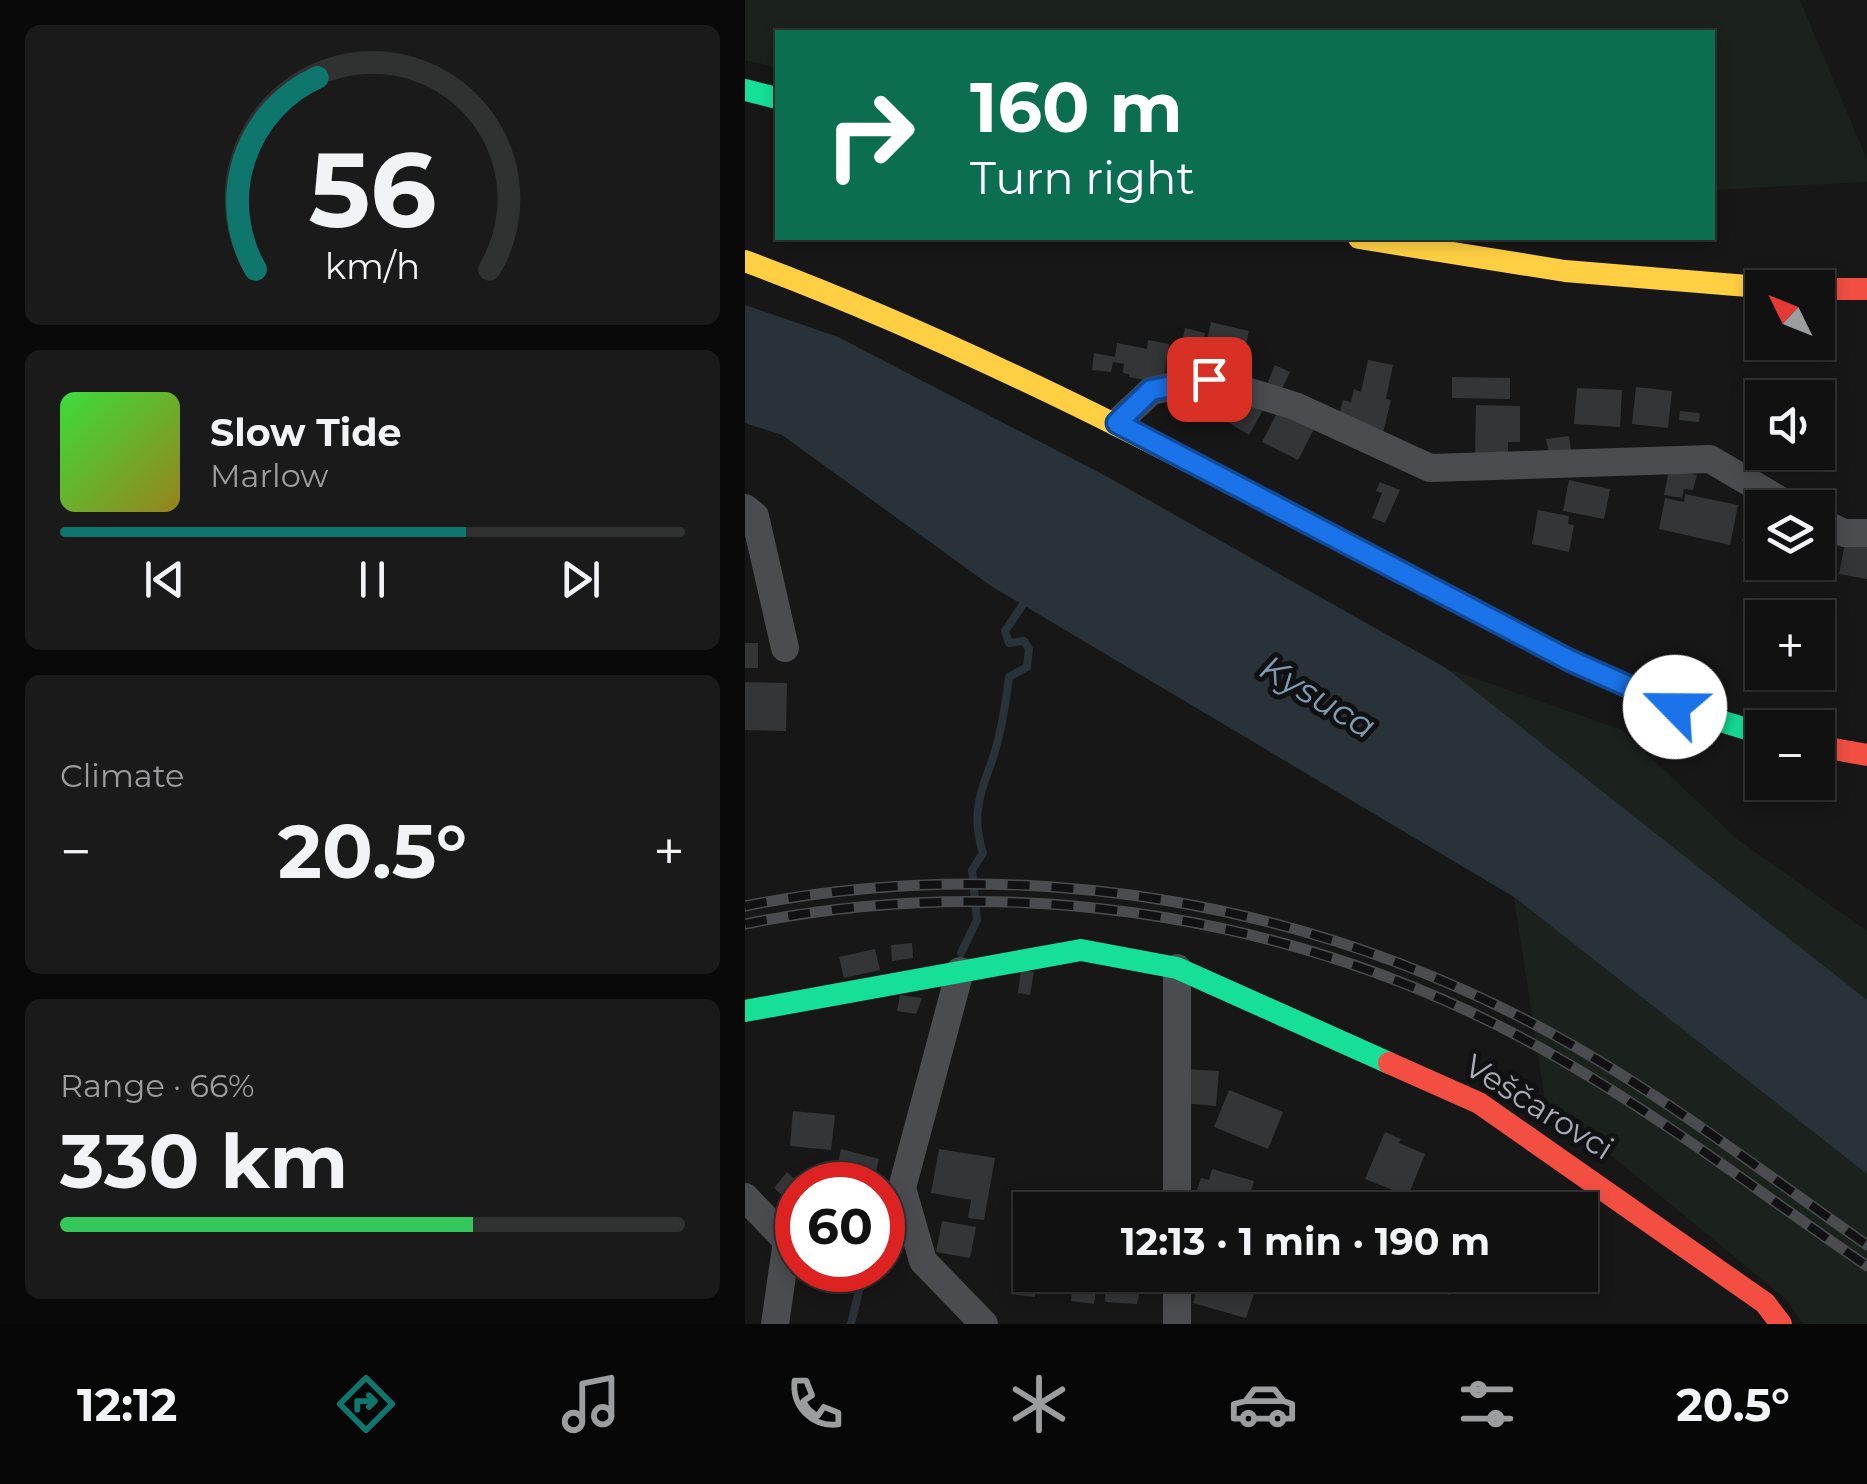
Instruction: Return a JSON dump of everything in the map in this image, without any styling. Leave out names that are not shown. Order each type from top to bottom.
[{"type":"main road","points":[[745,90],[775,98]]},
{"type":"main road","points":[[1370,240],[1517,266],[1614,278],[1745,286]]},
{"type":"main road","points":[[745,261],[850,300],[1117,423],[1569,660],[1675,707],[1745,728]]},
{"type":"main road","points":[[1835,289],[1867,289]]},
{"type":"main road","points":[[1835,749],[1867,755]]},
{"type":"main road","name":"Veščarovci","points":[[745,1011],[1081,950],[1177,968],[1479,1103],[1765,1302],[1781,1324]]},
{"type":"street","points":[[1117,423],[1151,390],[1209,379],[1295,406],[1430,468],[1710,459],[1763,490]]},
{"type":"street","points":[[745,508],[755,516],[785,648]]},
{"type":"street","points":[[1835,529],[1867,533]]},
{"type":"street","points":[[1177,968],[1177,1192]]},
{"type":"street","points":[[960,970],[902,1188],[923,1261],[984,1324]]},
{"type":"street","points":[[745,1196],[787,1241],[775,1324]]},
{"type":"street","points":[[1177,1292],[1177,1324]]},
{"type":"shaded area","points":[[745,0],[1800,0],[1867,160],[1867,182],[1715,190],[1715,30],[775,30],[775,68],[745,60]]},
{"type":"shaded area","points":[[1446,668],[1622,730],[1737,839],[1867,931],[1867,1000]]},
{"type":"shaded area","points":[[1514,897],[1867,1174],[1867,1324],[1803,1324],[1787,1300],[1545,1101]]},
{"type":"water","name":"Kysuca","points":[[745,305],[838,337],[1104,475],[1446,668],[1867,1000],[1867,1174],[1514,897],[991,586],[782,435],[745,423]]},
{"type":"building","points":[[1211,322],[1249,331],[1240,372],[1202,365]]},
{"type":"building","points":[[1185,328],[1205,333],[1199,361],[1179,357]]},
{"type":"building","points":[[1148,340],[1169,344],[1163,384],[1129,377],[1123,373],[1124,364],[1113,362],[1111,372],[1092,370],[1094,353],[1115,357],[1117,343],[1147,349]]},
{"type":"building","points":[[1368,360],[1393,365],[1386,399],[1391,400],[1382,437],[1337,423],[1343,400],[1351,402],[1354,389],[1361,392]]},
{"type":"building","points":[[1275,365],[1290,372],[1281,391],[1267,384]]},
{"type":"building","points":[[1452,377],[1510,378],[1510,399],[1452,398]]},
{"type":"building","points":[[1636,387],[1672,391],[1668,428],[1632,424]]},
{"type":"building","points":[[1577,388],[1622,390],[1620,427],[1574,424]]},
{"type":"building","points":[[1242,398],[1263,410],[1249,435],[1228,422]]},
{"type":"building","points":[[1476,405],[1520,406],[1520,442],[1508,442],[1508,456],[1475,455]]},
{"type":"building","points":[[1278,411],[1314,429],[1298,460],[1262,442]]},
{"type":"building","points":[[1680,411],[1700,413],[1699,422],[1679,420]]},
{"type":"building","points":[[1569,436],[1571,451],[1549,454],[1546,439]]},
{"type":"building","points":[[1669,470],[1697,475],[1693,490],[1684,489],[1682,498],[1664,495]]},
{"type":"building","points":[[1569,480],[1610,489],[1604,519],[1563,511]]},
{"type":"building","points":[[1380,482],[1400,490],[1385,523],[1372,518],[1382,493],[1376,491]]},
{"type":"building","points":[[1685,494],[1738,505],[1730,545],[1659,529],[1665,498],[1684,502]]},
{"type":"building","points":[[1538,510],[1569,516],[1568,524],[1574,525],[1569,552],[1532,544]]},
{"type":"building","points":[[1845,543],[1867,547],[1867,579],[1839,574]]},
{"type":"building","points":[[745,643],[758,643],[758,668],[745,668]]},
{"type":"building","points":[[745,682],[787,683],[786,731],[745,730]]},
{"type":"building","points":[[912,943],[913,958],[892,961],[891,945]]},
{"type":"building","points":[[875,949],[880,970],[844,978],[839,957]]},
{"type":"building","points":[[1021,970],[1034,972],[1030,995],[1018,993]]},
{"type":"building","points":[[900,995],[922,998],[916,1014],[897,1011]]},
{"type":"building","points":[[1185,1069],[1219,1071],[1216,1106],[1182,1103]]},
{"type":"building","points":[[1229,1090],[1283,1112],[1268,1149],[1214,1127]]},
{"type":"building","points":[[793,1111],[835,1115],[831,1150],[790,1146]]},
{"type":"building","points":[[1385,1132],[1425,1154],[1410,1192],[1398,1192],[1365,1179]]},
{"type":"building","points":[[841,1149],[879,1159],[878,1162],[838,1162]]},
{"type":"building","points":[[939,1149],[995,1158],[984,1220],[968,1218],[971,1200],[931,1193]]},
{"type":"building","points":[[1212,1169],[1254,1181],[1251,1192],[1196,1192],[1201,1178],[1209,1180]]},
{"type":"building","points":[[942,1221],[976,1227],[970,1258],[936,1252]]},
{"type":"building","points":[[1013,1279],[1013,1292],[1035,1292],[1035,1297],[1011,1294]]},
{"type":"building","points":[[1072,1292],[1096,1292],[1094,1304],[1071,1301]]},
{"type":"building","points":[[1105,1292],[1139,1292],[1137,1304],[1105,1302]]},
{"type":"building","points":[[1196,1292],[1254,1292],[1246,1318],[1193,1303]]},
{"type":"waterway","points":[[961,953],[977,920],[972,870],[983,853],[977,821],[979,801],[999,735],[1009,677],[1027,667],[1029,649],[1024,641],[1009,643],[1005,631],[1028,597]]},
{"type":"waterway","points":[[851,1324],[859,1292]]},
{"type":"railway","points":[[745,906],[851,890],[958,884],[1065,888],[1171,901],[1275,924],[1378,956],[1477,996],[1572,1045],[1685,1116],[1867,1245]]},
{"type":"railway","points":[[745,924],[850,908],[956,902],[1062,905],[1168,918],[1271,940],[1373,972],[1471,1012],[1565,1062],[1680,1135],[1867,1266]]},
{"type":"traffic: fast","points":[[745,90],[775,98]]},
{"type":"traffic: fast","points":[[1441,593],[1569,660],[1675,707],[1745,728]]},
{"type":"traffic: fast","points":[[745,1011],[1081,950],[1177,968],[1389,1063]]},
{"type":"traffic: slow","points":[[1371,240],[1565,271],[1745,286]]},
{"type":"traffic: slow","points":[[745,261],[1011,374],[1441,593]]},
{"type":"traffic: jam","points":[[1835,289],[1867,289]]},
{"type":"traffic: jam","points":[[1835,749],[1867,755]]},
{"type":"traffic: jam","points":[[1389,1063],[1479,1103],[1765,1303],[1781,1324]]},
{"type":"route","points":[[1209,379],[1151,390],[1117,423],[1495,623],[1675,707]]}]
